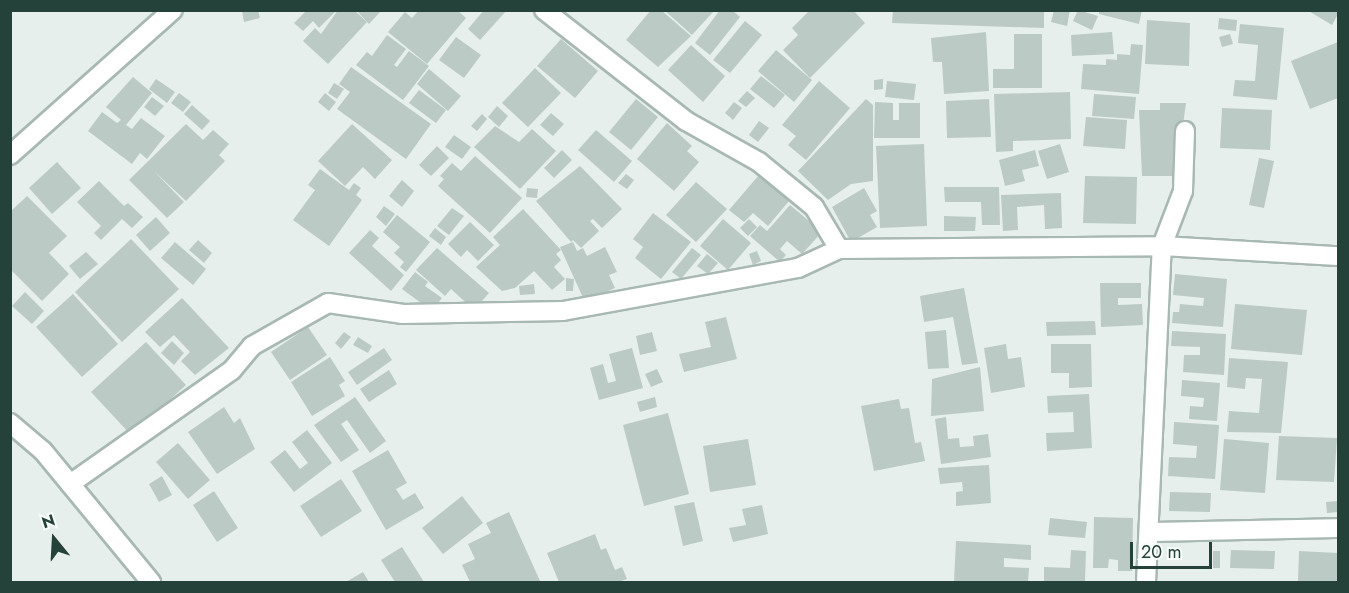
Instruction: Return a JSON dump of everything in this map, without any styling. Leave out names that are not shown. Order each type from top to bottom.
[{"type":"street","points":[[10,155],[173,10]]},
{"type":"street","points":[[544,10],[686,121],[768,169],[814,207],[839,249]]},
{"type":"street","points":[[1146,582],[1162,246],[1183,191],[1185,131]]},
{"type":"street","points":[[70,484],[232,370],[252,346],[328,303],[403,315],[563,311],[798,268],[839,249],[1162,246],[1338,256]]},
{"type":"street","points":[[10,423],[43,451],[152,582]]},
{"type":"street","points":[[1150,532],[1338,528]]},
{"type":"building","points":[[258,10],[260,18],[244,22],[242,11]]},
{"type":"building","points":[[307,10],[337,10],[319,28],[313,21],[303,31],[294,23]]},
{"type":"building","points":[[338,10],[354,10],[367,22],[328,64],[303,41],[315,28],[321,34]]},
{"type":"building","points":[[356,10],[382,10],[369,24]]},
{"type":"building","points":[[419,10],[457,10],[466,18],[427,64],[388,32],[405,12],[412,18]]},
{"type":"building","points":[[484,10],[507,10],[480,40],[468,29]]},
{"type":"building","points":[[651,10],[661,10],[691,36],[658,67],[626,40]]},
{"type":"building","points":[[664,10],[712,10],[713,12],[692,35]]},
{"type":"building","points":[[720,10],[732,10],[740,17],[710,55],[695,43]]},
{"type":"building","points":[[810,10],[853,10],[865,23],[810,78],[783,50],[798,35],[792,28]]},
{"type":"building","points":[[893,10],[1044,10],[1044,28],[892,23]]},
{"type":"building","points":[[1054,10],[1070,10],[1067,26],[1051,22]]},
{"type":"building","points":[[1078,10],[1098,16],[1092,30],[1073,21]]},
{"type":"building","points":[[1099,10],[1142,10],[1139,24],[1099,14]]},
{"type":"building","points":[[1307,10],[1338,10],[1338,14],[1332,25]]},
{"type":"building","points":[[1219,18],[1237,20],[1236,31],[1218,29]]},
{"type":"building","points":[[1147,20],[1190,23],[1189,66],[1145,64]]},
{"type":"building","points":[[745,21],[762,35],[730,73],[713,60]]},
{"type":"building","points":[[1240,24],[1284,28],[1277,100],[1233,96],[1235,80],[1255,81],[1258,45],[1238,43]]},
{"type":"building","points":[[986,32],[989,91],[944,94],[942,62],[933,62],[931,38]]},
{"type":"building","points":[[1112,32],[1114,54],[1072,56],[1071,35]]},
{"type":"building","points":[[1014,34],[1042,34],[1042,88],[993,88],[993,69],[1014,69]]},
{"type":"building","points":[[1230,34],[1233,44],[1222,47],[1219,37]]},
{"type":"building","points":[[387,35],[406,49],[394,65],[397,67],[409,51],[429,66],[403,100],[356,65],[367,52],[372,56]]},
{"type":"building","points":[[456,37],[481,55],[464,78],[439,60]]},
{"type":"building","points":[[561,39],[598,71],[575,98],[537,66]]},
{"type":"building","points":[[1338,42],[1338,98],[1310,109],[1291,61]]},
{"type":"building","points":[[1131,44],[1143,45],[1139,94],[1081,89],[1083,64],[1106,65],[1106,59],[1117,60],[1117,54],[1130,55]]},
{"type":"building","points":[[691,45],[725,76],[703,102],[668,70]]},
{"type":"building","points":[[776,50],[812,80],[794,102],[758,71]]},
{"type":"building","points":[[351,67],[431,124],[406,159],[337,109],[350,92],[339,84]]},
{"type":"building","points":[[535,68],[561,93],[528,127],[502,103]]},
{"type":"building","points":[[429,69],[461,96],[448,111],[417,84]]},
{"type":"building","points":[[761,76],[785,95],[774,108],[750,89]]},
{"type":"building","points":[[133,77],[152,93],[126,125],[132,129],[141,118],[165,136],[147,159],[140,153],[132,164],[88,131],[102,112],[117,123],[121,120],[106,107]]},
{"type":"building","points":[[156,79],[175,92],[167,103],[149,89]]},
{"type":"building","points":[[883,79],[883,89],[874,90],[874,80]]},
{"type":"building","points":[[819,81],[850,108],[806,160],[788,145],[796,136],[782,125]]},
{"type":"building","points":[[887,81],[916,84],[914,100],[885,97]]},
{"type":"building","points":[[334,83],[344,89],[337,99],[328,93]]},
{"type":"building","points":[[419,90],[446,110],[436,123],[409,103]]},
{"type":"building","points":[[747,91],[755,98],[746,107],[738,101]]},
{"type":"building","points":[[1070,92],[1071,139],[1013,141],[1013,151],[996,152],[994,94]]},
{"type":"building","points":[[179,93],[191,102],[183,112],[171,103]]},
{"type":"building","points":[[325,93],[336,102],[329,111],[318,102]]},
{"type":"building","points":[[1094,94],[1136,97],[1134,119],[1092,116]]},
{"type":"building","points":[[152,97],[164,106],[155,116],[144,107]]},
{"type":"building","points":[[636,99],[658,117],[631,150],[609,132]]},
{"type":"building","points":[[866,99],[873,105],[873,181],[851,184],[828,200],[798,171]]},
{"type":"building","points":[[989,99],[991,137],[947,138],[946,101]]},
{"type":"building","points":[[734,102],[742,108],[733,120],[725,113]]},
{"type":"building","points":[[875,102],[893,103],[893,120],[899,120],[899,103],[920,103],[920,138],[874,138]]},
{"type":"building","points":[[1160,103],[1186,103],[1176,176],[1142,176],[1139,110],[1160,110]]},
{"type":"building","points":[[192,105],[210,121],[202,130],[184,114]]},
{"type":"building","points":[[497,106],[508,116],[499,127],[488,117]]},
{"type":"building","points":[[1222,108],[1272,110],[1270,150],[1220,148]]},
{"type":"building","points":[[551,113],[564,124],[553,136],[540,125]]},
{"type":"building","points":[[482,114],[487,119],[477,131],[471,126]]},
{"type":"building","points":[[1086,117],[1127,120],[1125,149],[1083,146]]},
{"type":"building","points":[[759,121],[769,128],[758,142],[749,135]]},
{"type":"building","points":[[667,123],[692,146],[687,151],[699,162],[674,191],[637,159]]},
{"type":"building","points":[[186,124],[203,140],[213,130],[229,144],[219,155],[225,161],[186,201],[154,171],[184,202],[167,218],[129,180]]},
{"type":"building","points":[[352,124],[392,160],[375,179],[363,167],[345,186],[318,161]]},
{"type":"building","points":[[495,126],[519,142],[532,129],[556,151],[520,189],[474,147]]},
{"type":"building","points":[[596,130],[632,161],[614,182],[578,150]]},
{"type":"building","points":[[454,135],[471,147],[462,159],[445,147]]},
{"type":"building","points":[[924,144],[927,226],[880,228],[876,146]]},
{"type":"building","points":[[1060,144],[1069,172],[1047,179],[1038,151]]},
{"type":"building","points":[[437,146],[449,158],[431,176],[419,165]]},
{"type":"building","points":[[562,150],[572,160],[554,178],[544,168]]},
{"type":"building","points":[[1035,150],[1039,166],[1022,170],[1025,181],[1005,186],[999,160]]},
{"type":"building","points":[[475,156],[522,198],[490,233],[438,186],[444,179],[440,176],[452,163],[461,171]]},
{"type":"building","points":[[1259,158],[1274,161],[1264,208],[1249,205]]},
{"type":"building","points":[[57,162],[81,188],[52,214],[29,188]]},
{"type":"building","points":[[580,166],[622,209],[602,228],[593,219],[590,221],[599,231],[581,248],[573,240],[571,242],[536,201]]},
{"type":"building","points":[[320,169],[349,190],[354,183],[361,188],[356,195],[362,200],[329,246],[293,220],[315,190],[308,185]]},
{"type":"building","points":[[626,174],[634,180],[627,189],[618,183]]},
{"type":"building","points":[[759,175],[789,201],[768,226],[753,213],[744,222],[729,210]]},
{"type":"building","points":[[1085,176],[1137,177],[1136,224],[1083,223]]},
{"type":"building","points":[[402,180],[414,191],[402,207],[389,196]]},
{"type":"building","points":[[99,181],[124,206],[128,203],[143,217],[132,228],[122,219],[101,240],[94,233],[101,226],[77,202]]},
{"type":"building","points":[[696,182],[727,209],[696,242],[666,215]]},
{"type":"building","points":[[944,187],[999,187],[1000,225],[982,225],[981,202],[945,202]]},
{"type":"building","points":[[527,188],[538,189],[537,198],[526,197]]},
{"type":"building","points":[[864,188],[877,211],[870,215],[877,227],[851,242],[832,207]]},
{"type":"building","points":[[1061,193],[1062,228],[1045,229],[1044,205],[1017,207],[1018,230],[1003,231],[1001,195]]},
{"type":"building","points":[[27,196],[67,236],[49,253],[69,274],[42,301],[10,269],[10,212]]},
{"type":"building","points":[[790,205],[822,232],[802,254],[787,241],[780,249],[786,255],[780,262],[750,236],[760,225],[767,231]]},
{"type":"building","points":[[384,206],[395,214],[386,226],[376,217]]},
{"type":"building","points":[[452,208],[464,216],[449,235],[437,226]]},
{"type":"building","points":[[523,209],[561,250],[556,254],[561,260],[554,267],[565,279],[552,290],[534,271],[515,288],[502,291],[476,267],[500,245],[493,237]]},
{"type":"building","points":[[653,213],[691,242],[661,279],[635,258],[643,247],[633,239]]},
{"type":"building","points":[[397,215],[430,242],[406,272],[400,267],[404,262],[394,253],[400,247],[383,232]]},
{"type":"building","points":[[944,216],[976,217],[975,231],[944,231]]},
{"type":"building","points":[[156,217],[170,233],[150,251],[136,235]]},
{"type":"building","points":[[723,219],[751,243],[728,270],[700,246]]},
{"type":"building","points":[[749,219],[757,227],[748,236],[740,228]]},
{"type":"building","points":[[470,222],[494,245],[478,261],[467,250],[461,257],[448,244]]},
{"type":"building","points":[[435,228],[446,237],[441,245],[429,236]]},
{"type":"building","points":[[370,230],[379,238],[372,246],[404,275],[391,291],[349,253]]},
{"type":"building","points":[[131,239],[179,289],[122,342],[75,292]]},
{"type":"building","points":[[198,240],[212,253],[204,263],[189,250]]},
{"type":"building","points":[[175,242],[206,269],[193,285],[161,258]]},
{"type":"building","points":[[573,242],[577,251],[583,248],[587,256],[605,247],[617,272],[609,275],[615,288],[585,302],[560,247]]},
{"type":"building","points":[[437,248],[489,293],[474,310],[451,289],[445,296],[416,270]]},
{"type":"building","points":[[692,248],[701,255],[681,279],[672,272]]},
{"type":"building","points":[[757,251],[761,261],[753,265],[749,254]]},
{"type":"building","points":[[86,252],[98,264],[80,279],[69,266]]},
{"type":"building","points":[[707,254],[718,263],[708,274],[697,266]]},
{"type":"building","points":[[415,272],[428,282],[425,286],[442,298],[432,311],[402,289]]},
{"type":"building","points":[[1175,274],[1227,279],[1223,327],[1172,323],[1173,312],[1179,312],[1180,304],[1203,306],[1204,298],[1173,295]]},
{"type":"building","points":[[566,278],[574,279],[573,291],[566,291]]},
{"type":"building","points":[[1100,283],[1141,283],[1141,298],[1118,298],[1118,305],[1142,304],[1143,325],[1101,327]]},
{"type":"building","points":[[534,284],[535,294],[520,295],[519,286]]},
{"type":"building","points":[[964,288],[978,363],[962,365],[953,317],[924,322],[920,296]]},
{"type":"building","points":[[25,292],[44,311],[32,324],[12,306]]},
{"type":"building","points":[[73,294],[118,344],[82,377],[36,327]]},
{"type":"building","points":[[182,298],[229,348],[195,375],[181,361],[190,352],[174,335],[160,347],[145,332]]},
{"type":"building","points":[[1235,304],[1307,310],[1302,355],[1231,349]]},
{"type":"building","points":[[726,317],[737,359],[684,372],[679,354],[711,347],[705,322]]},
{"type":"building","points":[[1095,321],[1096,335],[1047,336],[1046,322]]},
{"type":"building","points":[[308,327],[327,355],[290,380],[271,352]]},
{"type":"building","points":[[946,330],[949,368],[928,369],[925,332]]},
{"type":"building","points":[[1172,331],[1226,334],[1224,375],[1183,372],[1184,355],[1200,355],[1200,347],[1171,346]]},
{"type":"building","points":[[344,332],[351,337],[341,349],[335,343]]},
{"type":"building","points":[[652,332],[657,351],[640,355],[636,336]]},
{"type":"building","points":[[358,337],[372,346],[368,353],[353,345]]},
{"type":"building","points":[[172,341],[184,353],[174,365],[161,353]]},
{"type":"building","points":[[146,342],[186,385],[131,435],[91,392]]},
{"type":"building","points":[[1006,344],[1008,359],[1021,357],[1025,387],[991,393],[984,348]]},
{"type":"building","points":[[1051,344],[1091,344],[1092,387],[1069,388],[1069,373],[1051,373]]},
{"type":"building","points":[[384,348],[392,360],[357,385],[348,372]]},
{"type":"building","points":[[632,348],[643,388],[599,400],[590,368],[603,364],[608,383],[616,381],[609,354]]},
{"type":"building","points":[[330,357],[345,381],[339,385],[345,396],[312,416],[291,382]]},
{"type":"building","points":[[1229,358],[1288,362],[1281,433],[1227,432],[1229,411],[1259,413],[1262,379],[1246,378],[1245,389],[1227,387]]},
{"type":"building","points":[[980,367],[984,411],[931,416],[932,379]]},
{"type":"building","points":[[657,369],[663,382],[651,387],[645,374]]},
{"type":"building","points":[[389,370],[397,384],[369,402],[360,389]]},
{"type":"building","points":[[1182,380],[1220,383],[1217,421],[1189,419],[1190,406],[1203,407],[1204,398],[1181,396]]},
{"type":"building","points":[[1089,394],[1092,448],[1047,451],[1046,433],[1074,432],[1073,412],[1048,413],[1047,396]]},
{"type":"building","points":[[355,397],[386,441],[370,453],[347,420],[341,424],[359,450],[341,462],[314,425]]},
{"type":"building","points":[[655,397],[657,407],[640,412],[637,402]]},
{"type":"building","points":[[899,399],[901,409],[909,408],[915,443],[921,442],[925,461],[874,471],[861,406]]},
{"type":"building","points":[[224,407],[234,423],[240,418],[255,449],[217,474],[188,432]]},
{"type":"building","points":[[668,413],[689,494],[644,506],[623,425]]},
{"type":"building","points":[[946,417],[948,439],[959,438],[960,447],[974,446],[973,436],[988,434],[991,457],[941,464],[935,419]]},
{"type":"building","points":[[1174,422],[1219,425],[1215,479],[1168,476],[1169,457],[1196,458],[1197,446],[1173,444]]},
{"type":"building","points":[[307,430],[332,463],[294,492],[270,462],[285,450],[300,469],[308,463],[292,442]]},
{"type":"building","points":[[1279,436],[1337,438],[1334,482],[1276,480]]},
{"type":"building","points":[[748,439],[756,485],[710,492],[703,446]]},
{"type":"building","points":[[1224,439],[1269,443],[1265,493],[1220,490]]},
{"type":"building","points":[[178,443],[210,480],[188,499],[156,462]]},
{"type":"building","points":[[388,450],[407,483],[396,489],[403,500],[415,493],[424,508],[386,530],[352,471]]},
{"type":"building","points":[[989,465],[991,503],[956,506],[956,492],[963,491],[962,482],[940,484],[938,468]]},
{"type":"building","points":[[162,476],[172,495],[159,502],[149,484]]},
{"type":"building","points":[[341,479],[362,511],[321,537],[300,506]]},
{"type":"building","points":[[214,491],[238,528],[217,542],[193,505]]},
{"type":"building","points":[[1170,492],[1211,493],[1210,512],[1169,511]]},
{"type":"building","points":[[462,496],[483,523],[443,554],[422,528]]},
{"type":"building","points":[[1338,501],[1338,512],[1327,513],[1326,502]]},
{"type":"building","points":[[694,502],[703,541],[683,546],[674,506]]},
{"type":"building","points":[[762,505],[768,534],[733,542],[729,528],[746,525],[742,509]]},
{"type":"building","points":[[509,512],[540,581],[470,582],[462,565],[475,559],[468,544],[491,533],[486,523]]},
{"type":"building","points":[[1094,517],[1133,518],[1132,571],[1118,571],[1118,560],[1109,559],[1108,568],[1093,568]]},
{"type":"building","points":[[1050,518],[1087,522],[1085,538],[1048,535]]},
{"type":"building","points":[[595,534],[601,550],[606,548],[615,570],[622,567],[627,579],[618,582],[559,582],[547,553]]},
{"type":"building","points":[[956,541],[1031,545],[1031,560],[1004,558],[1004,567],[1029,568],[1028,582],[954,582]]},
{"type":"building","points":[[402,547],[424,582],[395,582],[381,560]]},
{"type":"building","points":[[1071,550],[1086,551],[1085,582],[1044,582],[1044,567],[1070,568]]},
{"type":"building","points":[[1231,550],[1275,551],[1274,569],[1230,568]]},
{"type":"building","points":[[1213,551],[1220,551],[1220,568],[1213,568]]},
{"type":"building","points":[[1299,551],[1338,553],[1338,582],[1298,582]]},
{"type":"building","points":[[363,572],[369,582],[346,582]]}]
